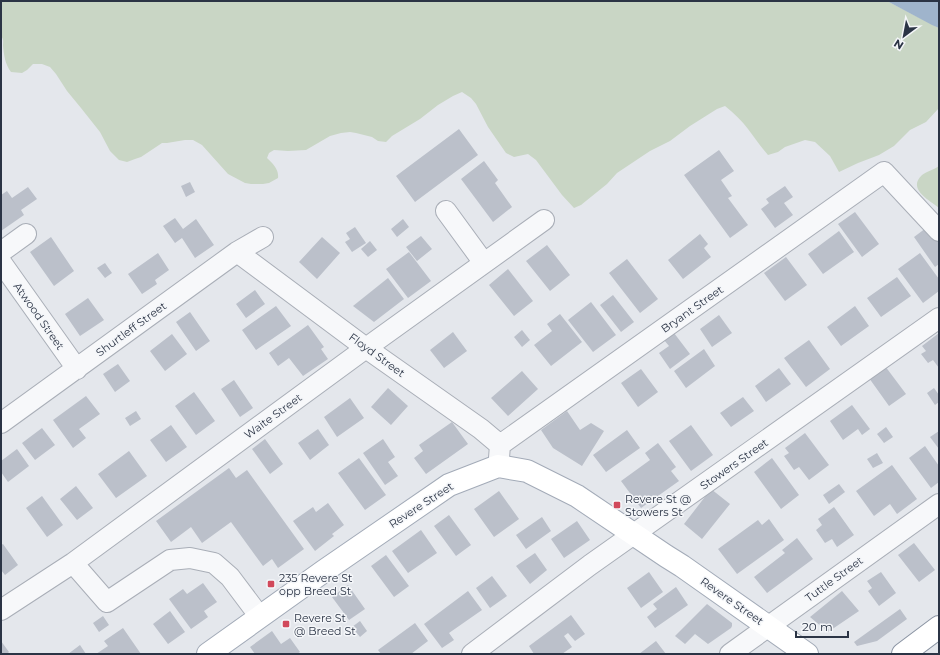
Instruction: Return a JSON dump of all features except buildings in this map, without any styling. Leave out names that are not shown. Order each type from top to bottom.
[{"type":"main road","name":"Revere Street","points":[[220,650],[260,616],[324,570],[449,485],[499,456],[577,496],[682,566],[807,654]]},
{"type":"main road","points":[[902,654],[939,627]]},
{"type":"street","name":"Bryant Street","points":[[499,456],[884,172],[939,231]]},
{"type":"street","points":[[446,210],[484,264]]},
{"type":"street","name":"Waite Street","points":[[1,610],[73,563],[366,348],[544,220]]},
{"type":"street","points":[[1,252],[26,234]]},
{"type":"street","name":"Shurtleff Street","points":[[1,423],[237,252],[263,237]]},
{"type":"street","name":"Floyd Street","points":[[237,252],[366,348],[481,429],[499,456]]},
{"type":"street","name":"Atwood Street","points":[[1,262],[77,369]]},
{"type":"street","name":"Stowers Street","points":[[472,654],[590,565],[939,318]]},
{"type":"street","name":"Tuttle Street","points":[[730,654],[939,504]]},
{"type":"street","points":[[73,563],[106,602],[170,560],[190,558],[214,563],[230,577],[260,616]]},
{"type":"green space","points":[[1,1],[887,1],[939,28],[939,108],[926,122],[910,130],[894,146],[879,155],[839,172],[830,156],[815,142],[805,140],[768,155],[743,123],[725,106],[717,109],[670,141],[650,151],[617,173],[607,184],[581,205],[574,208],[562,195],[536,160],[528,154],[514,157],[506,153],[488,127],[476,104],[471,98],[462,92],[438,105],[420,119],[392,136],[386,142],[350,132],[330,136],[306,150],[274,150],[269,153],[267,158],[277,169],[278,178],[269,183],[251,184],[245,183],[228,174],[202,145],[193,140],[162,143],[141,157],[127,162],[119,160],[110,151],[100,132],[50,67],[42,64],[33,64],[22,73],[11,72],[5,59],[3,40],[1,36]]},
{"type":"green space","points":[[939,166],[939,208],[921,194],[917,185],[918,180],[922,175]]},
{"type":"water","points":[[887,1],[939,1],[939,28],[932,25]]},
{"type":"place","name":"Revere St @ Stowers St","points":[[617,505]]},
{"type":"place","name":"235 Revere St opp Breed St","points":[[271,584]]},
{"type":"place","name":"Revere St @ Breed St","points":[[286,624]]}]
